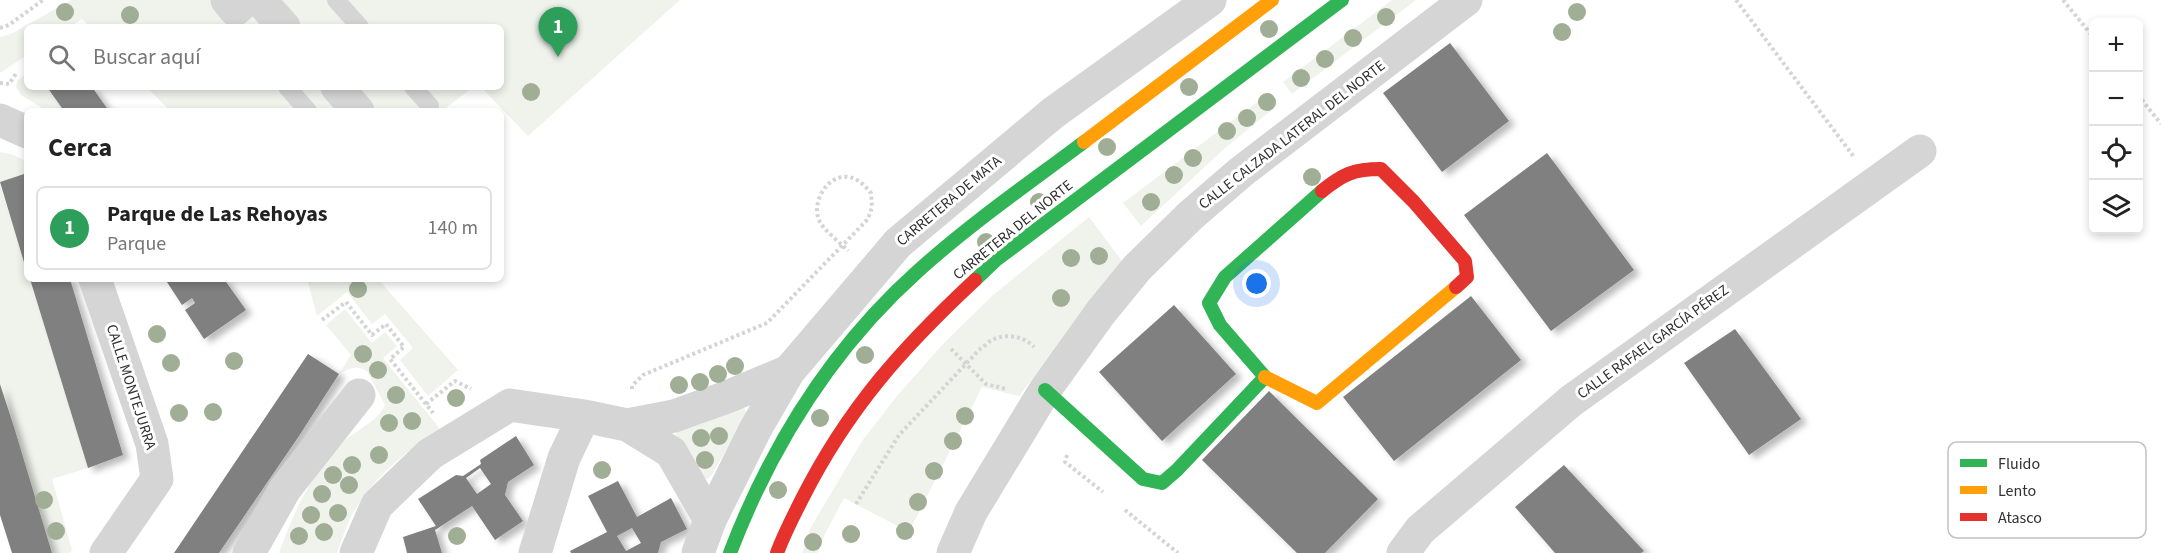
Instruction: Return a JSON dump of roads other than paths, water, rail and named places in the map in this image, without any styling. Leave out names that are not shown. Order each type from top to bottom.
[{"type":"street","points":[[227,0],[235,10],[246,0]]},
{"type":"street","points":[[260,0],[282,24]]},
{"type":"street","points":[[284,0],[305,24]]},
{"type":"street","name":"CARRETERA DE MATA","points":[[698,553],[710,520],[756,428],[789,371],[898,243],[1053,113],[1210,0]]},
{"type":"street","name":"CARRETERA DEL NORTE","points":[[730,553],[740,525],[779,446],[822,378],[857,333],[915,273],[971,226],[1272,0]]},
{"type":"street","name":"CARRETERA DEL NORTE","points":[[777,553],[782,538],[823,461],[854,409],[905,348],[955,298],[996,260],[1342,0]]},
{"type":"street","name":"CALLE CALZADA LATERAL DEL NORTE","points":[[953,553],[971,512],[1045,390],[1101,312],[1137,268],[1190,216],[1241,172],[1466,0]]},
{"type":"street","points":[[340,90],[355,108]]},
{"type":"street","points":[[364,90],[379,108]]},
{"type":"street","points":[[0,120],[24,131]]},
{"type":"street","name":"CALLE RAFAEL GARCÍA PÉREZ","points":[[1403,553],[1419,530],[1571,401],[1920,151]]},
{"type":"street","points":[[1359,169],[1381,169],[1414,202],[1465,261],[1467,277],[1317,403],[1265,377],[1220,325],[1209,303],[1225,277],[1339,177],[1359,169]]},
{"type":"street","name":"CALLE MONTEJURRA","points":[[96,282],[152,444],[158,479],[106,553]]},
{"type":"street","points":[[627,425],[674,416],[789,371]]},
{"type":"street","points":[[1045,390],[1143,479],[1162,483],[1265,377]]},
{"type":"street","points":[[249,553],[285,489],[359,395]]},
{"type":"street","points":[[356,553],[377,505],[430,454],[510,405],[627,425],[671,452],[710,520]]},
{"type":"street","points":[[535,553],[564,458],[584,416]]},
{"type":"lane","points":[[210,0],[230,24]]},
{"type":"lane","points":[[336,0],[357,24]]},
{"type":"lane","points":[[290,90],[305,108]]},
{"type":"lane","points":[[416,90],[430,106]]},
{"type":"place","name":"Parque de Las Rehoyas","points":[[558,57]]}]
